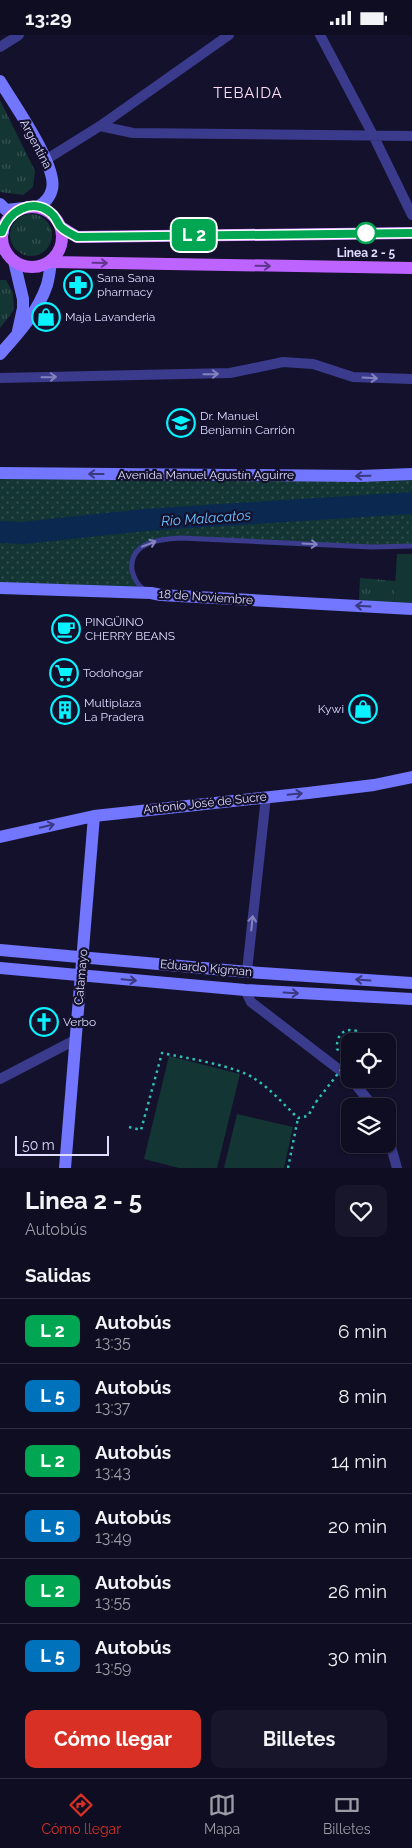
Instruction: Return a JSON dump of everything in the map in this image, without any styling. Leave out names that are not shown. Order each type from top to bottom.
[{"type":"main road","points":[[61,227],[61,245],[57,255],[52,262],[45,266],[21,265],[6,253],[1,231],[7,219],[24,208],[38,207],[52,214],[61,227],[77,237],[412,233]]},
{"type":"main road","points":[[0,262],[14,261]]},
{"type":"main road","points":[[52,262],[412,268]]},
{"type":"street","points":[[0,47],[19,35]]},
{"type":"street","points":[[46,159],[100,126],[229,35]]},
{"type":"street","points":[[320,35],[373,135],[412,215]]},
{"type":"street","name":"Argentina","points":[[0,81],[46,159],[52,176],[52,188],[47,201],[38,207]]},
{"type":"street","points":[[100,126],[133,133],[412,136]]},
{"type":"street","points":[[0,205],[6,210],[24,208]]},
{"type":"street","points":[[14,261],[23,299],[17,336]]},
{"type":"street","points":[[0,354],[17,336],[34,311],[47,285],[52,262]]},
{"type":"street","points":[[0,378],[230,373],[283,362],[313,364],[353,377],[412,379]]},
{"type":"street","name":"Avenida Manuel Agustín Aguirre","points":[[0,473],[360,476],[412,474]]},
{"type":"street","name":"18 de Noviembre","points":[[0,588],[151,593],[412,609]]},
{"type":"street","name":"Antonio José de Sucre","points":[[0,837],[94,816],[374,785],[412,777]]},
{"type":"street","points":[[266,797],[244,990],[251,1002],[341,1070]]},
{"type":"street","name":"Catamayo","points":[[65,1168],[94,816]]},
{"type":"street","name":"Eduardo Kigman","points":[[0,949],[247,971],[412,983]]},
{"type":"street","name":"Eduardo Kigman","points":[[0,968],[244,990],[412,999]]},
{"type":"street","points":[[0,1079],[75,1040]]},
{"type":"street","points":[[359,1088],[367,1098]]},
{"type":"street","points":[[393,1153],[398,1168]]},
{"type":"lane","points":[[151,593],[136,584],[132,569],[133,557],[139,547],[164,539],[190,538],[372,547],[412,546]]},
{"type":"path","points":[[342,1033],[348,1029],[359,1033]]},
{"type":"path","points":[[341,1036],[337,1049],[341,1052]]},
{"type":"path","points":[[129,1127],[141,1130],[162,1053],[236,1071],[254,1078],[276,1095],[298,1118]]},
{"type":"path","points":[[298,1118],[308,1115],[341,1070]]},
{"type":"path","points":[[288,1168],[298,1118]]},
{"type":"green space","points":[[0,100],[35,171],[33,187],[23,195],[0,192]]},
{"type":"green space","points":[[27,214],[35,214],[46,220],[52,235],[46,250],[35,256],[27,256],[16,250],[10,239],[10,231],[16,220]]},
{"type":"green space","points":[[0,280],[6,280],[13,293],[14,310],[0,328]]},
{"type":"green space","points":[[0,473],[412,474],[412,546],[372,547],[181,538],[139,547],[132,569],[143,589],[0,588]]},
{"type":"green space","points":[[397,554],[412,554],[412,603],[394,603]]},
{"type":"green space","points":[[360,578],[396,581],[394,603],[359,600]]},
{"type":"green space","points":[[169,1056],[240,1074],[217,1168],[179,1168],[144,1159]]},
{"type":"green space","points":[[237,1114],[293,1127],[284,1168],[224,1168]]},
{"type":"waterway","name":"Rio Malacatos","points":[[0,532],[23,533],[144,520],[412,503]]},
{"type":"bus line","points":[[0,232],[2,232],[7,219],[18,210],[38,207],[52,214],[61,227],[77,237],[412,233]]},
{"type":"place","name":"Linea 2 - 5","points":[[366,233]]},
{"type":"place","name":"Sana Sana pharmacy","points":[[78,285]]},
{"type":"place","name":"Maja Lavanderia","points":[[46,317]]},
{"type":"place","name":"Dr. Manuel Benjamín Carrión","points":[[181,423]]},
{"type":"place","name":"PINGÜINO CHERRY BEANS","points":[[66,629]]},
{"type":"place","name":"Todohogar","points":[[64,673]]},
{"type":"place","name":"Kywi","points":[[363,709]]},
{"type":"place","name":"Multiplaza La Pradera","points":[[65,710]]},
{"type":"place","name":"Verbo","points":[[44,1022]]},
{"type":"district","name":"TEBAIDA","points":[[248,93]]}]
